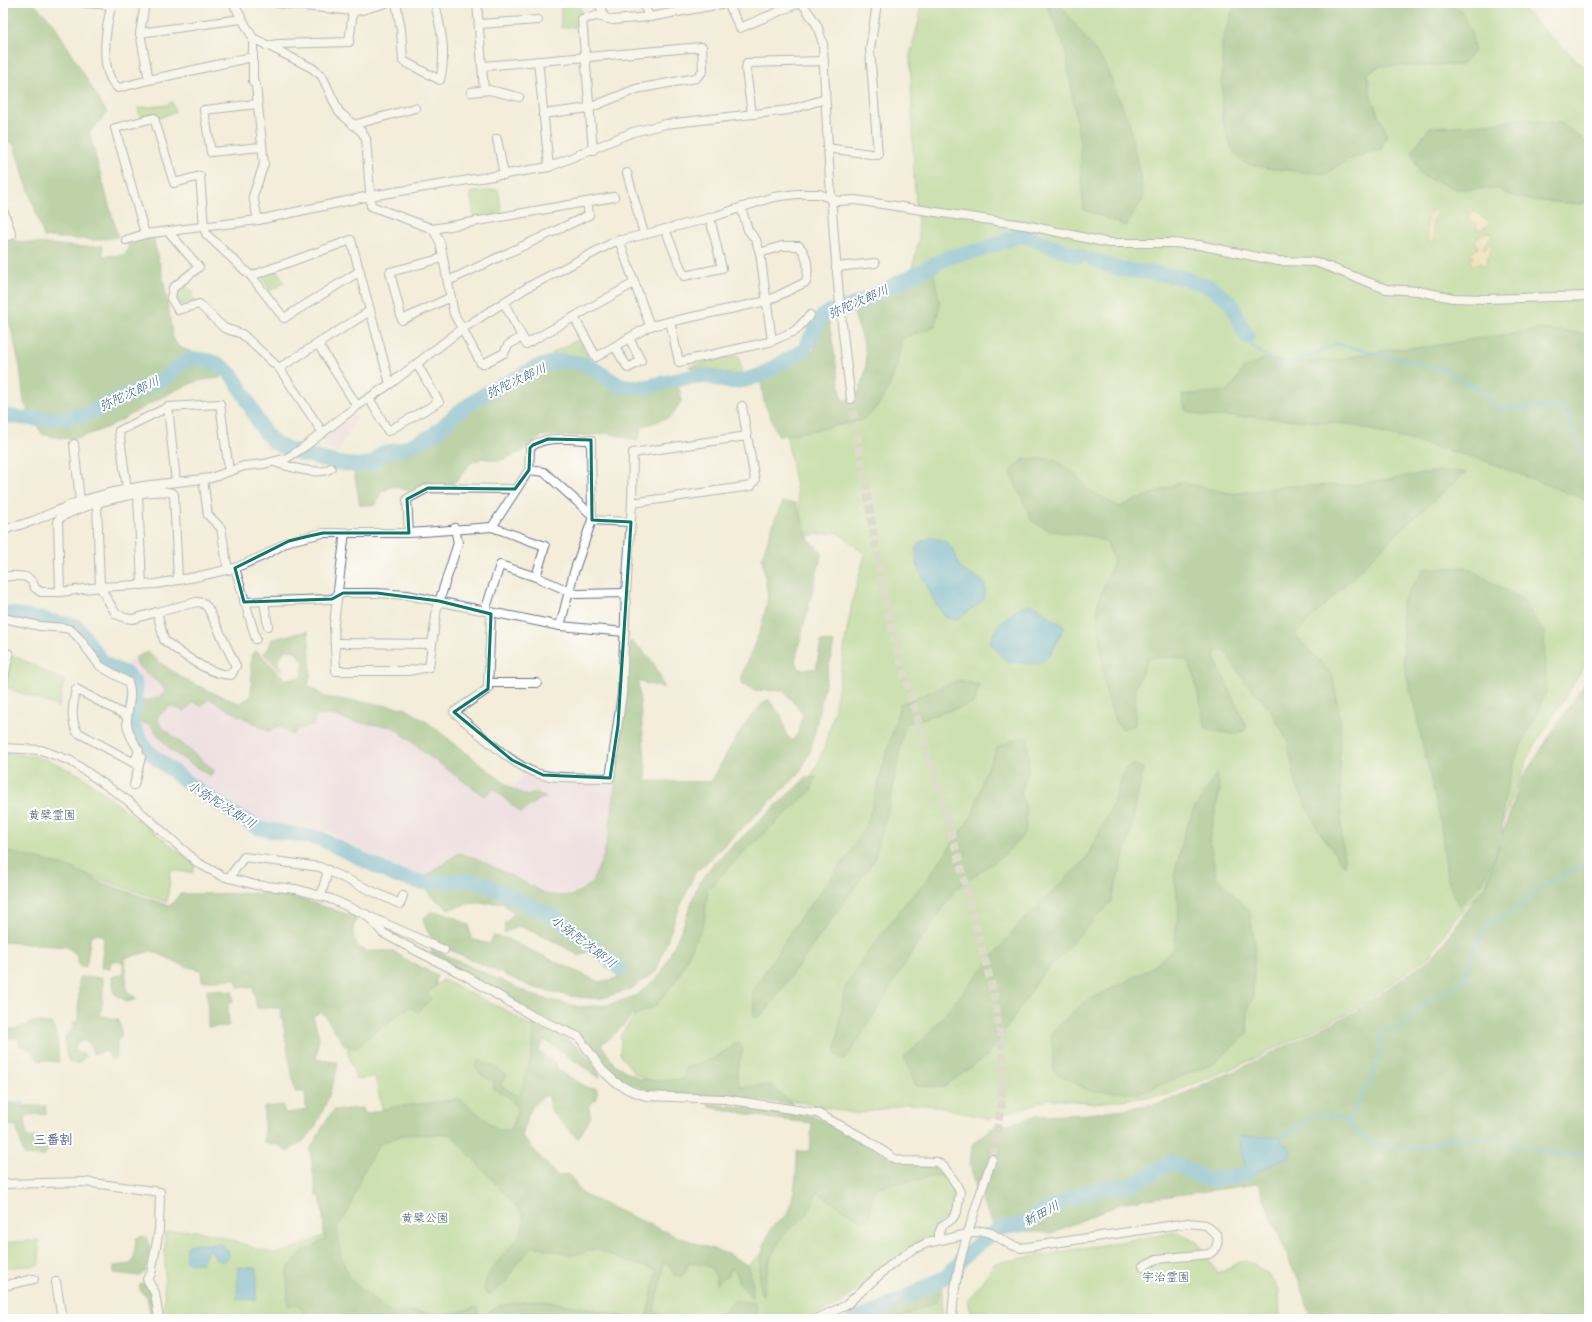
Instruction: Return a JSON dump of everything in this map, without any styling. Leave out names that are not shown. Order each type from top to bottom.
[{"type":"street","points":[[84,3],[111,4],[107,32],[106,59],[108,74],[112,83],[118,88],[252,57]]},
{"type":"street","points":[[145,3],[140,32],[149,80]]},
{"type":"street","points":[[233,3],[253,38],[312,68],[322,76],[339,112],[362,132],[366,139],[371,206],[433,229],[587,203],[614,197]]},
{"type":"street","points":[[276,3],[352,7],[362,10],[386,3]]},
{"type":"street","points":[[396,3],[401,29],[403,60],[440,80],[444,63],[443,42],[435,3]]},
{"type":"street","points":[[477,3],[480,24],[484,90]]},
{"type":"street","points":[[599,3],[604,17]]},
{"type":"street","points":[[642,3],[650,17]]},
{"type":"street","points":[[593,150],[582,19],[597,16],[613,20],[650,17],[685,7],[728,3],[740,28],[800,3],[814,18],[820,33],[824,61],[830,198],[839,300],[852,399]]},
{"type":"street","points":[[828,148],[878,155],[870,50],[877,3]]},
{"type":"street","points":[[267,46],[278,44],[349,42],[352,7]]},
{"type":"street","points":[[140,32],[241,19]]},
{"type":"street","points":[[480,24],[538,20]]},
{"type":"street","points":[[253,38],[253,81],[256,86],[264,164],[254,196],[258,220]]},
{"type":"street","points":[[482,66],[702,46],[703,71],[696,78],[636,89],[589,108],[543,114]]},
{"type":"street","points":[[538,61],[549,167]]},
{"type":"street","points":[[752,114],[746,70],[747,63],[824,61]]},
{"type":"street","points":[[472,92],[489,90],[519,97]]},
{"type":"street","points":[[126,240],[145,234],[258,220],[370,196],[549,167],[593,150],[633,132],[666,124],[789,110],[825,98]]},
{"type":"street","points":[[257,104],[204,110],[211,152],[262,147]]},
{"type":"street","points":[[353,125],[415,108]]},
{"type":"street","points":[[145,234],[114,128],[154,118],[174,183],[200,176],[204,227],[206,234],[251,276],[284,318],[360,271]]},
{"type":"street","points":[[497,140],[504,175]]},
{"type":"street","points":[[627,173],[644,234]]},
{"type":"street","points":[[3,530],[33,521],[80,501],[127,489],[203,479],[244,466],[264,464],[287,458],[314,440],[357,406],[390,384],[462,329],[504,303],[597,250],[619,240],[710,218],[773,197],[797,194],[819,194],[838,201],[855,200],[1030,226],[1110,243],[1171,243],[1199,246],[1278,261],[1316,262],[1386,289],[1418,291],[1453,298],[1491,299],[1589,296]]},
{"type":"street","points":[[448,281],[589,214],[587,203]]},
{"type":"street","points":[[741,207],[748,230],[756,240],[760,253],[772,341]]},
{"type":"street","points":[[3,210],[12,235],[3,237]]},
{"type":"street","points":[[665,229],[684,276],[722,268],[710,218]]},
{"type":"street","points":[[433,229],[440,242],[454,314],[481,363],[485,363],[504,353],[508,345],[522,337]]},
{"type":"street","points":[[168,231],[199,266],[173,288],[171,298],[178,310],[199,304],[224,328],[242,334],[279,368],[323,433]]},
{"type":"street","points":[[251,276],[352,240],[390,384]]},
{"type":"street","points":[[619,240],[650,326]]},
{"type":"street","points":[[574,317],[596,357],[650,326],[767,301],[806,282],[808,274],[805,252],[799,246],[782,246],[760,253]]},
{"type":"street","points":[[443,258],[390,272],[402,320],[451,297]]},
{"type":"street","points":[[836,266],[875,263]]},
{"type":"street","points":[[504,303],[526,344],[634,283]]},
{"type":"street","points":[[279,368],[370,311]]},
{"type":"street","points":[[670,322],[679,362],[772,341],[795,330],[810,315]]},
{"type":"street","points":[[615,347],[628,368],[641,361],[629,338]]},
{"type":"street","points":[[318,344],[357,406]]},
{"type":"street","points":[[369,398],[388,431],[439,402],[417,364]]},
{"type":"street","points":[[127,489],[119,431],[168,407],[220,404],[229,471]]},
{"type":"street","points":[[632,503],[751,486],[755,480],[742,406]]},
{"type":"street","points":[[168,407],[176,482]]},
{"type":"street","points":[[626,593],[576,594],[536,577],[500,565],[488,612],[488,689],[454,712],[512,760],[528,769],[543,775],[610,778],[622,694],[634,453],[747,436]]},
{"type":"street","points":[[492,527],[515,489],[529,470],[530,448],[537,443],[548,439],[591,440],[592,518],[569,591],[560,626]]},
{"type":"street","points":[[74,444],[80,501]]},
{"type":"street","points":[[273,462],[319,472],[327,471],[330,468]]},
{"type":"street","points":[[529,470],[544,472],[592,518],[631,522]]},
{"type":"street","points":[[203,479],[208,515],[221,528],[231,569],[256,639]]},
{"type":"street","points":[[409,532],[407,499],[428,488],[515,489]]},
{"type":"street","points":[[60,592],[58,520],[62,515],[97,504],[138,494],[170,491],[174,494],[178,580]]},
{"type":"street","points":[[138,494],[142,585]]},
{"type":"street","points":[[97,504],[100,587],[116,614],[124,618],[133,619],[157,612],[197,602],[203,603],[208,608],[236,666],[234,672],[231,675],[222,675],[182,654],[164,640],[157,612]]},
{"type":"street","points":[[3,576],[27,577],[33,581],[35,588],[41,592],[60,592],[100,587],[142,585],[178,580],[231,569],[266,555],[289,541],[323,533],[409,532],[455,528],[492,527],[545,546],[536,577]]},
{"type":"street","points":[[345,532],[334,624],[336,671],[408,671],[430,667],[431,644],[439,601],[458,543],[455,528]]},
{"type":"street","points":[[244,602],[332,599],[343,593],[376,593],[439,601],[560,626],[624,632]]},
{"type":"street","points":[[264,602],[268,626]]},
{"type":"street","points":[[3,618],[40,626],[65,628],[71,630],[79,638],[100,666],[128,682],[131,690],[127,716],[128,725],[131,737],[142,754],[134,785]]},
{"type":"street","points":[[335,643],[431,644]]},
{"type":"street","points":[[3,651],[9,654],[3,683]]},
{"type":"street","points":[[488,683],[537,683]]},
{"type":"street","points":[[127,716],[76,689],[72,709],[72,723],[77,732],[134,763],[139,751]]},
{"type":"street","points":[[3,748],[41,750],[72,761],[127,800],[198,863],[229,878],[256,886],[296,889],[321,896],[366,914],[444,950]]},
{"type":"street","points":[[229,878],[244,857],[302,864],[328,870],[400,904],[403,896]]},
{"type":"street","points":[[321,896],[328,870]]},
{"type":"street","points":[[366,914],[383,933],[466,976],[534,1017],[579,1036],[602,1070],[614,1082],[629,1090],[646,1096],[725,1099],[817,1113],[869,1141],[893,1158],[903,1161],[937,1162],[943,1166],[955,1182],[960,1192],[957,1212],[952,1219],[942,1226],[939,1234],[939,1240]]},
{"type":"street","points":[[952,1319],[956,1279],[967,1234],[992,1159]]},
{"type":"street","points":[[3,1184],[95,1183],[160,1192],[159,1230],[151,1274],[147,1279],[155,1293],[160,1319]]},
{"type":"street","points":[[815,1319],[845,1306],[887,1268],[910,1251],[927,1243],[978,1231],[986,1232],[1011,1246],[1021,1248],[1188,1223],[1206,1225],[1217,1235],[1217,1244],[1214,1250],[1208,1254],[1157,1260],[1143,1266]]},
{"type":"street","points":[[3,1286],[34,1279]]},
{"type":"street","points":[[56,1282],[62,1319]]},
{"type":"street","points":[[527,1319],[542,1319]]},
{"type":"highlighted area","points":[[548,439],[591,440],[592,520],[631,522],[618,725],[610,778],[543,775],[512,760],[454,712],[488,689],[491,614],[439,601],[377,593],[343,593],[332,599],[244,602],[235,568],[289,541],[323,533],[409,533],[407,499],[428,488],[515,489],[529,470],[530,448],[533,445]]},
{"type":"shaded area","points":[[355,414],[356,418],[338,452],[324,445],[328,435]]},
{"type":"shaded area","points":[[135,657],[238,707],[406,710],[511,791],[526,772],[543,780],[617,784],[611,835],[602,869],[588,884],[571,894],[550,894],[457,856],[424,877],[409,874],[327,831],[292,828],[259,821],[170,763],[148,746],[140,734],[136,723],[142,687],[139,681],[130,672],[122,668]]},
{"type":"green space","points":[[3,3],[33,3],[52,21],[107,113],[89,133],[118,237],[97,240],[44,237],[13,143],[3,143]]},
{"type":"green space","points":[[561,3],[579,3],[582,14],[579,18],[578,27],[561,28]]},
{"type":"green space","points":[[920,3],[1517,3],[1556,42],[1589,71],[1589,659],[1530,753],[1502,824],[1489,883],[1452,922],[1430,956],[1352,1011],[1254,1059],[1167,1095],[1096,1103],[1050,1099],[989,1119],[937,1106],[908,1104],[857,1114],[776,1097],[664,1087],[635,1074],[620,1054],[621,1034],[663,979],[701,886],[810,779],[827,740],[836,698],[851,606],[865,554],[837,532],[805,536],[785,428],[862,412],[904,302],[919,239],[914,177],[910,55],[920,17]]},
{"type":"green space","points":[[1046,3],[1059,3],[1104,63],[1129,122],[1144,198],[1126,226],[1083,209],[1080,144],[1065,47]]},
{"type":"green space","points":[[1235,3],[1447,3],[1460,9],[1471,32],[1474,50],[1462,65],[1380,66],[1367,73],[1371,97],[1387,134],[1381,149],[1348,160],[1325,174],[1265,168],[1243,162],[1233,152],[1222,120],[1222,42]]},
{"type":"green space","points":[[172,101],[175,112],[159,118],[157,113],[140,117],[138,108],[168,105]]},
{"type":"green space","points":[[1523,119],[1561,123],[1589,144],[1589,200],[1581,204],[1529,200],[1509,195],[1498,189],[1457,189],[1420,175],[1412,151],[1430,127],[1478,125]]},
{"type":"green space","points":[[498,189],[502,213],[474,218],[470,193]]},
{"type":"green space","points":[[153,237],[164,282],[173,338],[179,347],[197,354],[218,368],[222,373],[220,378],[197,382],[176,390],[110,426],[81,437],[67,439],[42,434],[24,403],[20,367],[11,328],[3,308],[3,240],[82,247],[102,246],[103,256],[122,255],[128,251],[128,243]]},
{"type":"green space","points":[[276,268],[284,283],[270,291],[263,279],[264,273]]},
{"type":"green space","points":[[933,270],[940,303],[935,326],[901,339],[900,350],[890,384],[885,395],[871,413],[862,420],[856,422],[778,436],[764,402],[761,382],[792,362],[814,351],[819,333],[829,322],[842,400],[856,398],[865,375],[866,356],[862,337],[854,314]]},
{"type":"green space","points":[[185,284],[194,293],[191,296],[196,301],[184,305],[177,303],[177,297],[180,288]]},
{"type":"green space","points":[[1541,329],[1589,334],[1589,501],[1483,460],[1349,424],[1254,417],[1204,416],[1185,410],[1182,395],[1229,391],[1243,369],[1264,359],[1304,363],[1341,359],[1384,350],[1426,347]]},
{"type":"green space","points":[[579,339],[591,363],[563,357],[555,359],[552,353]]},
{"type":"green space","points":[[738,355],[743,374],[730,374],[706,368],[690,368],[689,366]]},
{"type":"green space","points":[[568,366],[592,372],[614,388],[641,390],[678,385],[682,400],[671,417],[643,426],[637,441],[607,433],[587,436],[542,436],[523,451],[499,461],[482,458],[471,463],[457,480],[446,489],[409,491],[393,486],[381,492],[376,505],[360,505],[354,472],[375,468],[385,457],[412,449],[441,437],[462,414],[509,386],[539,371]]},
{"type":"green space","points":[[1024,459],[1054,459],[1074,473],[1086,488],[1119,507],[1181,482],[1232,494],[1285,486],[1353,485],[1440,471],[1466,472],[1395,535],[1295,635],[1332,674],[1341,724],[1339,760],[1342,844],[1345,867],[1318,830],[1296,784],[1288,742],[1267,705],[1245,682],[1225,651],[1216,651],[1214,657],[1246,726],[1244,731],[1233,734],[1206,729],[1194,675],[1188,661],[1176,657],[1148,658],[1136,687],[1135,725],[1122,729],[1115,721],[1105,688],[1097,605],[1114,560],[1107,543],[1092,536],[1050,531],[1032,521],[1010,471]]},
{"type":"green space","points":[[783,502],[796,503],[809,540],[822,552],[795,661],[800,669],[816,669],[821,641],[834,643],[811,749],[800,773],[695,873],[676,916],[656,972],[631,989],[599,999],[570,996],[532,987],[439,945],[429,934],[423,919],[430,912],[446,913],[469,925],[471,939],[490,944],[493,936],[505,938],[599,982],[618,978],[614,962],[598,947],[579,956],[558,943],[519,926],[504,933],[505,923],[514,913],[502,903],[473,903],[448,909],[429,894],[426,876],[458,853],[476,858],[549,895],[571,896],[591,884],[602,860],[609,834],[626,697],[630,641],[642,650],[652,661],[659,673],[663,688],[638,681],[647,781],[711,782],[743,727],[759,707],[768,699],[782,717],[786,734],[792,741],[798,733],[803,713],[783,691],[754,690],[742,683],[742,674],[761,628],[768,598],[762,557],[775,519]]},
{"type":"green space","points":[[1465,567],[1522,599],[1544,632],[1546,692],[1516,757],[1503,805],[1502,835],[1522,778],[1589,677],[1589,1319],[1313,1319],[1258,1184],[1125,1202],[1052,1233],[1021,1231],[993,1224],[977,1190],[970,1165],[972,1144],[990,1129],[1036,1116],[1088,1114],[1162,1103],[1244,1067],[1353,1013],[1433,957],[1487,883],[1499,845],[1483,882],[1459,906],[1447,878],[1441,824],[1404,663],[1402,601],[1424,569]]},
{"type":"green space","points":[[308,631],[311,672],[308,685],[325,697],[405,708],[427,722],[511,788],[527,796],[536,792],[546,798],[538,800],[521,813],[494,789],[484,796],[430,757],[393,727],[354,722],[332,715],[316,716],[313,726],[298,729],[293,735],[279,726],[268,731],[209,699],[201,706],[193,702],[185,711],[170,706],[157,717],[161,726],[215,771],[210,776],[171,751],[149,724],[137,722],[140,702],[154,699],[165,693],[164,688],[136,664],[136,657],[148,652],[180,676],[214,693],[239,703],[250,697],[251,655],[256,651],[286,679],[302,677],[304,662],[295,651],[286,650],[278,659],[281,671],[263,653],[268,650],[272,639]]},
{"type":"green space","points":[[13,655],[64,681],[59,707],[5,687]]},
{"type":"green space","points":[[959,680],[979,685],[974,703],[905,724],[890,802],[874,860],[764,1014],[754,1018],[753,990],[798,921],[850,853],[869,818],[900,704]]},
{"type":"green space","points":[[1021,737],[1028,739],[1029,769],[1021,793],[1027,814],[1025,833],[1005,854],[956,889],[910,955],[859,1039],[845,1059],[835,1055],[844,991],[864,957],[905,904],[924,884],[973,814],[984,775],[998,747]]},
{"type":"green space","name":"黄檗霊園","points":[[3,753],[33,756],[53,762],[80,775],[195,864],[193,873],[171,870],[167,902],[82,873],[3,853]]},
{"type":"green space","points":[[1134,764],[1143,768],[1130,834],[1111,902],[1041,976],[989,1054],[944,1087],[916,1086],[904,1058],[924,1039],[1020,924],[1085,860],[1109,814],[1126,768]]},
{"type":"green space","points":[[1217,773],[1220,790],[1209,839],[1216,876],[1249,911],[1255,943],[1253,995],[1248,1010],[1247,1034],[1213,1064],[1140,1093],[1089,1091],[1054,1071],[1051,1033],[1083,1003],[1152,968],[1174,948],[1179,907],[1174,875],[1185,832],[1193,811]]},
{"type":"green space","points":[[816,777],[811,791],[748,848],[708,889],[704,923],[677,979],[654,1007],[632,1016],[612,1037],[601,1044],[614,1064],[639,1079],[661,1081],[683,1079],[686,1067],[713,1059],[739,1042],[743,1051],[737,1069],[740,1087],[772,1085],[778,1092],[795,1105],[747,1099],[659,1094],[628,1083],[604,1067],[588,1044],[432,957],[432,949],[535,996],[579,1007],[608,1005],[637,995],[661,974],[683,926],[698,884],[714,863],[806,778]]},
{"type":"green space","points":[[3,847],[6,851],[72,868],[103,883],[170,906],[180,894],[281,893],[357,917],[353,928],[354,938],[358,947],[367,951],[393,951],[437,975],[435,987],[427,993],[431,999],[418,1012],[409,1007],[367,1038],[358,1048],[345,1046],[322,1012],[313,1016],[319,1036],[316,1059],[338,1062],[337,1069],[327,1100],[314,1128],[305,1139],[288,1152],[277,1145],[264,1142],[264,1107],[283,1105],[285,1113],[306,1110],[305,1092],[295,1092],[280,1008],[257,1008],[253,988],[238,987],[236,979],[202,981],[201,970],[185,966],[152,951],[125,958],[127,991],[137,999],[127,1002],[114,993],[112,977],[123,974],[123,962],[111,961],[110,968],[101,968],[104,937],[97,934],[91,935],[86,967],[80,967],[76,954],[67,947],[3,942]]},
{"type":"green space","points":[[79,977],[103,978],[103,998],[100,1015],[119,1020],[122,1036],[117,1041],[117,1057],[112,1060],[106,1051],[93,1054],[90,1043],[82,1041],[77,1043],[74,1049],[86,1056],[78,1064],[69,1062],[66,1055],[65,1036],[73,1030],[73,1023],[78,1021]]},
{"type":"green space","points":[[443,980],[511,1013],[540,1033],[513,1141],[383,1112],[375,1077],[356,1079],[347,1049]]},
{"type":"green space","points":[[224,989],[227,992],[232,991],[233,1001],[228,1003],[229,1026],[208,1027],[207,990]]},
{"type":"green space","points":[[33,1022],[51,1023],[57,1037],[59,1062],[38,1060],[33,1052],[23,1046],[20,1046],[19,1038],[5,1038],[4,1030],[20,1028]]},
{"type":"green space","points":[[532,1022],[562,1037],[583,1051],[597,1068],[600,1078],[544,1040],[538,1051],[556,1064],[557,1069],[588,1088],[597,1089],[597,1099],[588,1106],[591,1117],[578,1139],[552,1112],[547,1095],[536,1102],[527,1118],[522,1136],[557,1176],[569,1174],[582,1194],[675,1236],[728,1254],[748,1265],[753,1286],[752,1298],[738,1281],[737,1272],[730,1268],[728,1275],[716,1284],[716,1276],[711,1267],[688,1262],[687,1269],[682,1276],[674,1275],[668,1264],[663,1263],[660,1287],[654,1310],[669,1319],[646,1319],[657,1270],[622,1260],[596,1249],[574,1255],[533,1246],[517,1263],[506,1282],[491,1294],[485,1293],[485,1284],[488,1275],[514,1243],[523,1227],[523,1214],[451,1134],[403,1135],[379,1144],[361,1176],[350,1208],[337,1228],[341,1256],[349,1278],[387,1311],[450,1314],[477,1307],[479,1312],[470,1319],[306,1319],[307,1316],[298,1305],[288,1305],[287,1271],[301,1253],[325,1239],[322,1198],[316,1195],[310,1150],[327,1119],[334,1110],[362,1108],[364,1114],[395,1107],[460,1099],[498,1130],[511,1130],[518,1108],[509,1097],[493,1088],[494,1081],[481,1075],[475,1066],[480,1060],[497,1068],[506,1076],[500,1085],[519,1097],[528,1069],[532,1050]]},
{"type":"green space","points":[[708,1103],[813,1116],[894,1159],[940,1164],[946,1174],[877,1187],[872,1196],[869,1219],[864,1223],[817,1192],[806,1215],[786,1232],[772,1254],[763,1295],[760,1292],[760,1276],[764,1244],[772,1227],[783,1219],[788,1212],[795,1186],[797,1151],[810,1151],[812,1123],[774,1119],[709,1107]]},
{"type":"green space","points":[[3,1106],[46,1106],[46,1114],[25,1115],[27,1137],[48,1138],[48,1149],[44,1156],[24,1155],[16,1126],[3,1124]]},
{"type":"green space","name":"黄檗公園","points":[[431,1112],[557,1188],[746,1267],[774,1243],[813,1187],[940,1174],[950,1183],[955,1192],[954,1209],[952,1215],[939,1222],[933,1238],[907,1249],[838,1305],[805,1319],[573,1319],[532,1312],[476,1319],[164,1319],[165,1233],[178,1230],[191,1230],[219,1236],[273,1253],[290,1250],[323,1236],[324,1226],[314,1151]]},
{"type":"green space","name":"宇治霊園","points":[[1177,1232],[1197,1241],[1218,1274],[1244,1260],[1266,1272],[1279,1290],[1280,1319],[974,1319],[967,1302],[995,1263]]},
{"type":"green space","points":[[142,1236],[147,1238],[150,1246],[146,1271],[140,1276],[114,1273],[114,1266],[131,1264],[134,1258],[136,1238]]},
{"type":"green space","points":[[38,1240],[40,1265],[3,1268],[3,1243]]},
{"type":"green space","points":[[945,1279],[941,1285],[937,1302],[895,1319],[884,1319],[883,1313]]},
{"type":"green space","points":[[944,1281],[942,1294],[942,1319],[872,1319],[875,1314]]},
{"type":"green space","points":[[142,1283],[148,1284],[151,1290],[157,1319],[151,1319],[147,1296],[141,1292],[139,1286]]},
{"type":"green space","points":[[538,1300],[588,1308],[637,1319],[573,1319],[532,1312],[491,1318],[489,1312],[501,1305]]},
{"type":"green space","points":[[735,1300],[755,1303],[757,1319],[716,1319]]},
{"type":"sand","points":[[1435,209],[1437,213],[1434,217],[1432,225],[1435,236],[1433,244],[1429,241],[1427,224],[1429,215]]},
{"type":"sand","points":[[1472,210],[1488,220],[1489,225],[1482,229],[1476,230],[1477,223],[1473,223],[1470,215]]},
{"type":"sand","points":[[1491,232],[1492,236],[1483,247],[1485,250],[1489,245],[1493,244],[1485,266],[1481,266],[1481,261],[1473,266],[1470,260],[1474,257],[1470,254],[1477,249],[1478,245],[1475,243],[1481,235]]},
{"type":"water","points":[[930,538],[943,540],[949,544],[954,551],[960,567],[970,575],[980,579],[985,586],[986,591],[984,600],[956,620],[945,617],[936,604],[917,566],[916,548],[920,542]]},
{"type":"water","points":[[1027,604],[1038,607],[1065,626],[1050,655],[1039,664],[1007,662],[990,643],[992,636],[999,624],[1004,619]]},
{"type":"water","points":[[1240,1136],[1280,1137],[1281,1142],[1289,1146],[1291,1153],[1288,1157],[1247,1176]]},
{"type":"water","points":[[191,1244],[220,1244],[228,1250],[229,1256],[226,1261],[219,1261],[210,1250],[207,1252],[202,1263],[190,1264],[186,1261],[185,1253],[187,1247]]},
{"type":"water","points":[[238,1267],[257,1268],[256,1300],[237,1299]]},
{"type":"waterway","name":"弥陀次郎川","points":[[3,415],[42,419],[81,415],[98,409],[161,380],[185,361],[197,359],[205,360],[218,364],[229,372],[237,382],[264,431],[279,445],[324,460],[345,464],[364,465],[374,463],[382,453],[402,449],[433,435],[458,412],[485,394],[536,367],[559,361],[574,362],[588,365],[619,385],[633,387],[645,387],[695,376],[710,377],[729,382],[745,380],[761,375],[804,350],[818,323],[823,316],[830,311],[848,307],[869,298],[949,257],[981,250],[1021,235],[1080,256]]},
{"type":"waterway","name":"弥陀次郎川","points":[[1093,260],[1119,269],[1181,277],[1211,287],[1231,303],[1247,337]]},
{"type":"waterway","points":[[1247,337],[1252,346],[1276,364],[1287,364],[1306,358],[1336,344],[1445,369],[1479,390],[1498,408],[1551,407],[1566,409],[1578,447],[1589,462]]},
{"type":"waterway","name":"小弥陀次郎川","points":[[3,612],[77,627],[101,660],[110,667],[127,674],[135,683],[135,700],[131,717],[132,725],[146,750],[188,783],[258,828],[321,839],[396,876],[424,883],[469,880],[486,884],[557,918],[620,969]]},
{"type":"waterway","points":[[1348,1122],[1371,1079],[1381,1049],[1380,1039],[1382,1033],[1387,1030],[1398,1029],[1411,1019],[1424,1004],[1464,980],[1476,945],[1487,925],[1507,915],[1542,887],[1589,862]]},
{"type":"waterway","points":[[3,1104],[23,1103]]},
{"type":"waterway","points":[[1281,1138],[1315,1116],[1325,1116],[1340,1118],[1348,1122],[1355,1131],[1367,1139],[1377,1144],[1390,1146],[1420,1148],[1437,1144],[1450,1138],[1481,1137],[1568,1156],[1589,1152]]},
{"type":"waterway","name":"新田川","points":[[853,1319],[876,1312],[946,1277],[971,1250],[999,1228],[1026,1224],[1038,1214],[1057,1204],[1084,1193],[1101,1188],[1132,1185],[1170,1163],[1185,1168],[1199,1176],[1210,1179],[1222,1179],[1246,1174]]},
{"type":"tunnel","points":[[851,399],[885,600],[896,646],[959,860],[995,999],[1004,1063],[1002,1100],[992,1159]]},
{"type":"district","name":"三番割","points":[[53,1139]]}]
